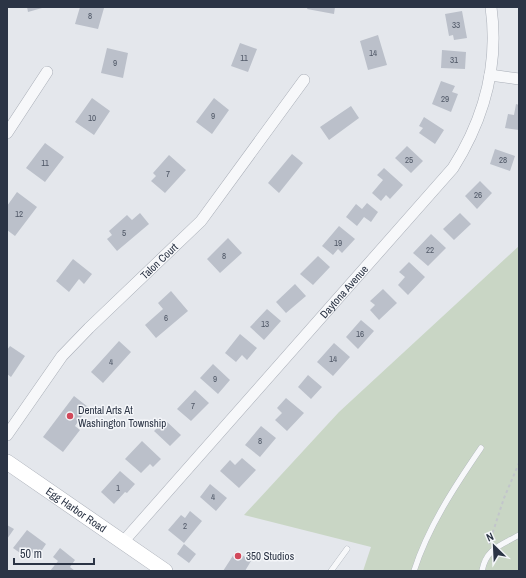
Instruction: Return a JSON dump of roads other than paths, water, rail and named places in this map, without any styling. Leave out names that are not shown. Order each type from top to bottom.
[{"type":"main road","name":"Egg Harbor Road","points":[[7,462],[165,571]]},
{"type":"street","name":"Daytona Avenue","points":[[123,542],[453,168],[470,140],[475,128],[490,76],[493,36],[491,7]]},
{"type":"street","points":[[7,133],[47,72]]},
{"type":"street","points":[[490,76],[519,79]]},
{"type":"street","name":"Talon Court","points":[[7,435],[62,356],[89,328],[201,222],[304,80]]},
{"type":"lane","points":[[414,571],[422,550],[443,507],[481,448]]},
{"type":"lane","points":[[482,571],[483,562],[487,556],[499,545],[519,535]]},
{"type":"lane","points":[[331,571],[347,549]]},
{"type":"place","name":"Dental Arts At Washington Township","points":[[70,416]]},
{"type":"place","name":"350 Studios","points":[[238,556]]}]
